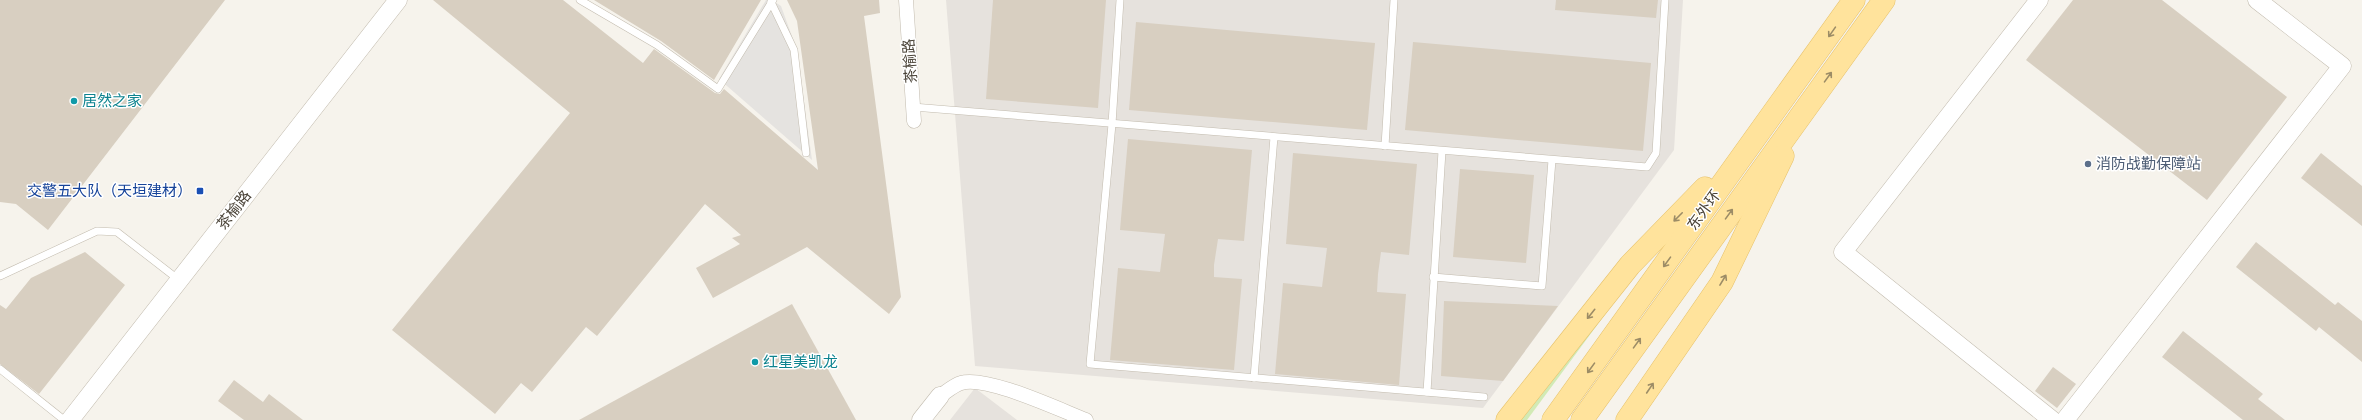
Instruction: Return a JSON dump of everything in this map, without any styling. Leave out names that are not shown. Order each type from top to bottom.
[{"type":"main road","name":"东外环","points":[[1553,420],[1854,0]]},
{"type":"main road","points":[[1582,420],[1884,0]]},
{"type":"main road","points":[[1507,420],[1630,265],[1694,202],[1788,94]]},
{"type":"main road","points":[[1627,420],[1722,282],[1741,247],[1805,108]]},
{"type":"street","name":"茶榆路","points":[[906,0],[914,121]]},
{"type":"street","points":[[2039,0],[1843,252],[2052,420]]},
{"type":"street","points":[[2065,420],[2342,66],[2257,0]]},
{"type":"street","name":"茶榆路","points":[[70,420],[395,1]]},
{"type":"street","points":[[921,420],[940,396],[960,383],[976,381],[1027,396],[1086,420]]},
{"type":"lane","points":[[580,0],[657,44],[718,89],[772,1]]},
{"type":"lane","points":[[1120,0],[1112,124],[1090,364],[1484,397]]},
{"type":"lane","points":[[1385,146],[1394,0]]},
{"type":"lane","points":[[913,107],[1647,167],[1656,153],[1665,0]]},
{"type":"lane","points":[[772,1],[794,50],[806,153]]},
{"type":"lane","points":[[1254,378],[1274,137]]},
{"type":"lane","points":[[1427,392],[1442,151]]},
{"type":"lane","points":[[1433,277],[1542,286],[1552,160]]},
{"type":"lane","points":[[0,276],[97,231],[117,232],[179,280]]},
{"type":"lane","points":[[0,369],[64,420]]},
{"type":"shaded area","points":[[766,0],[772,0],[781,6],[797,50],[812,160],[719,79]]},
{"type":"shaded area","points":[[946,0],[1683,0],[1674,150],[1483,408],[975,366]]},
{"type":"shaded area","points":[[975,388],[1017,420],[950,420]]},
{"type":"green space","points":[[1623,290],[1527,420],[1517,420]]},
{"type":"building","name":"居然之家","points":[[0,0],[225,0],[48,230],[16,204],[0,202]]},
{"type":"building","points":[[433,0],[563,0],[643,63],[654,49],[715,93],[720,94],[724,89],[818,170],[797,21],[787,0],[879,0],[880,13],[864,16],[901,297],[889,314],[807,247],[713,298],[696,268],[740,244],[732,238],[741,235],[705,204],[597,336],[586,327],[532,392],[521,383],[495,414],[392,330],[570,113]]},
{"type":"building","points":[[594,0],[761,0],[714,80],[661,41]]},
{"type":"building","points":[[993,0],[1106,0],[1098,108],[986,99]]},
{"type":"building","points":[[1556,0],[1658,0],[1656,18],[1555,10]]},
{"type":"building","points":[[2073,0],[2162,0],[2287,97],[2207,200],[2026,60]]},
{"type":"building","points":[[1136,22],[1375,43],[1367,130],[1129,110]]},
{"type":"building","points":[[1413,42],[1651,63],[1643,151],[1405,130]]},
{"type":"building","points":[[1128,139],[1252,150],[1244,241],[1218,239],[1214,265],[1214,277],[1242,279],[1234,370],[1110,360],[1118,268],[1160,272],[1165,234],[1120,230]]},
{"type":"building","points":[[1293,153],[1417,164],[1409,255],[1381,252],[1378,274],[1377,292],[1406,294],[1399,385],[1275,374],[1283,283],[1322,287],[1327,248],[1286,244]]},
{"type":"building","points":[[2321,153],[2362,186],[2362,226],[2301,178]]},
{"type":"building","points":[[1460,169],[1534,175],[1526,263],[1453,257]]},
{"type":"building","points":[[2256,242],[2335,305],[2338,302],[2362,321],[2362,362],[2319,327],[2316,331],[2236,267]]},
{"type":"building","points":[[85,252],[125,285],[39,394],[0,364],[0,305],[6,309],[31,278]]},
{"type":"building","points":[[1444,301],[1558,306],[1503,381],[1441,376]]},
{"type":"building","name":"红星美凯龙","points":[[792,304],[856,420],[579,420]]},
{"type":"building","points":[[2183,331],[2263,394],[2258,399],[2285,420],[2243,420],[2162,357]]},
{"type":"building","points":[[2053,367],[2076,384],[2057,408],[2035,391]]},
{"type":"building","points":[[234,380],[263,402],[269,394],[303,420],[244,420],[218,401]]},
{"type":"place","name":"居然之家","points":[[74,101]]},
{"type":"place","name":"消防战勤保障站","points":[[2088,164]]},
{"type":"place","name":"交警五大队（天垣建材）","points":[[200,191]]},
{"type":"place","name":"红星美凯龙","points":[[755,362]]}]
